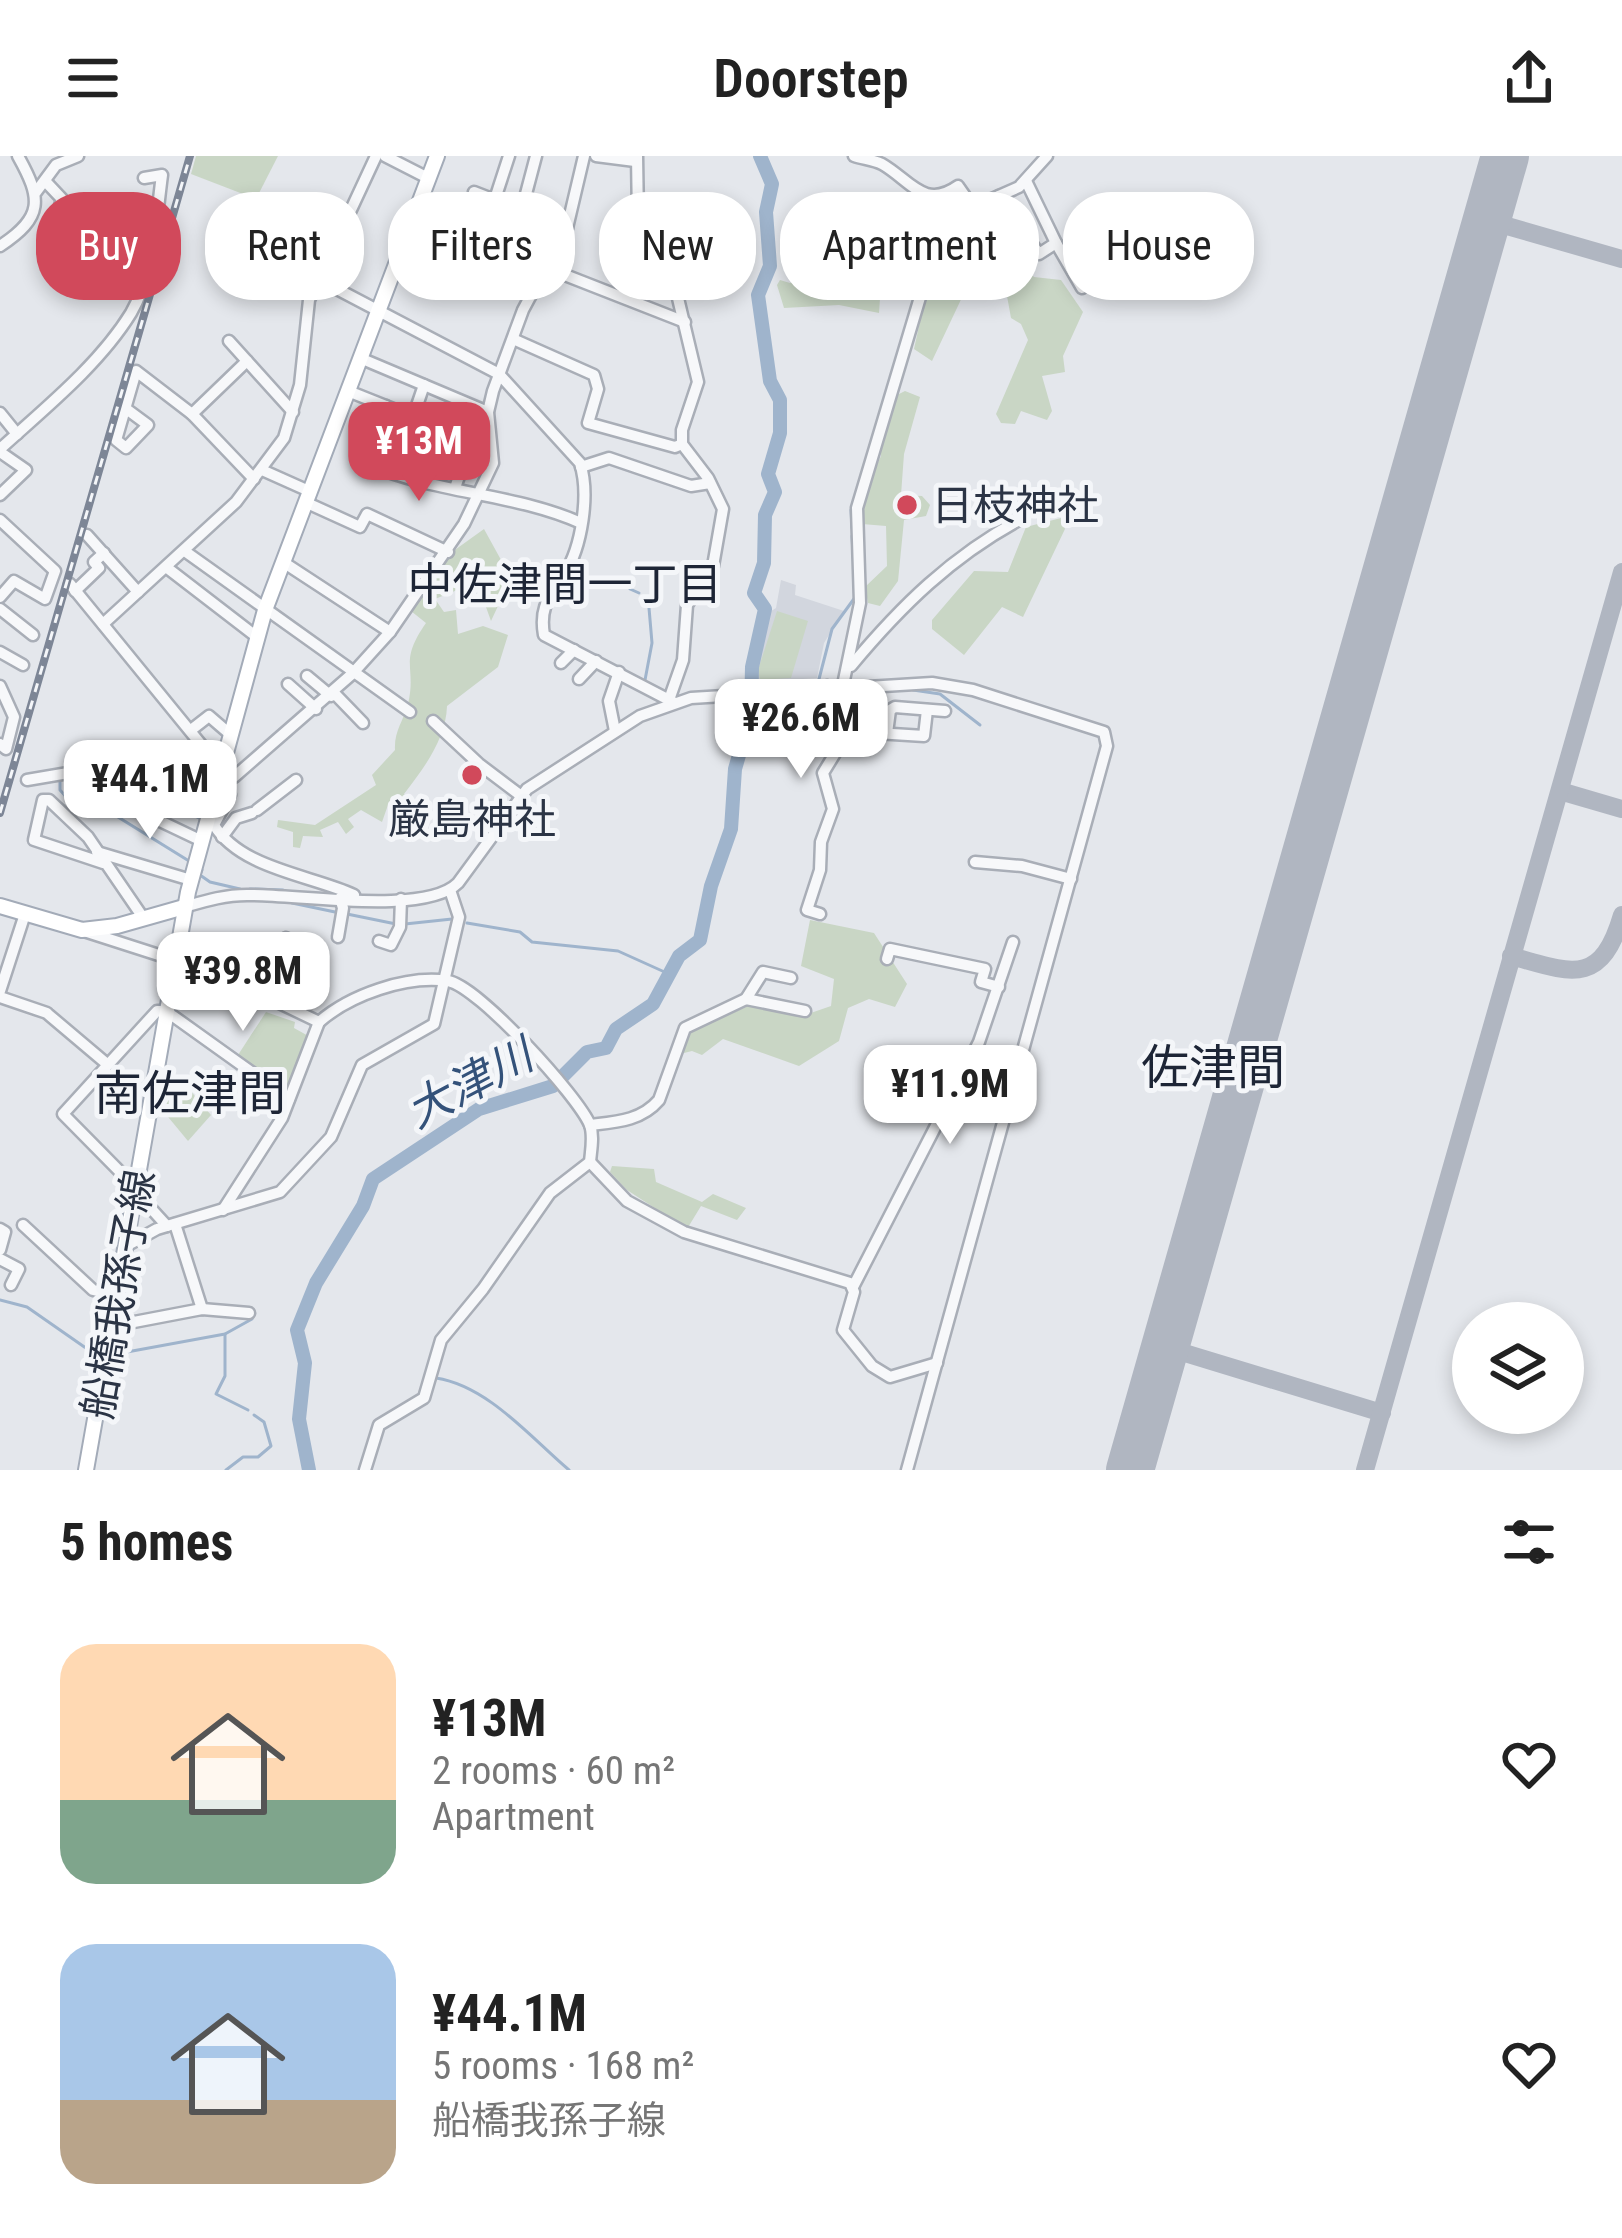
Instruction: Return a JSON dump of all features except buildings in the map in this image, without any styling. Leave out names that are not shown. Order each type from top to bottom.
[{"type":"main road","name":"船橋我孫子線","points":[[86,1470],[191,880],[265,610],[437,156]]},
{"type":"main road","points":[[0,906],[82,930],[184,907]]},
{"type":"street","points":[[18,156],[50,192]]},
{"type":"street","points":[[0,246],[28,224],[57,160],[78,156]]},
{"type":"street","points":[[358,192],[376,156]]},
{"type":"street","points":[[386,156],[428,178]]},
{"type":"street","points":[[497,192],[509,156]]},
{"type":"street","points":[[526,192],[536,156]]},
{"type":"street","points":[[575,195],[584,156]]},
{"type":"street","points":[[596,156],[636,159],[638,219],[677,294],[698,382],[682,444],[710,483],[723,515],[708,579],[687,605],[683,659],[672,700]]},
{"type":"street","points":[[854,156],[880,163],[922,192]]},
{"type":"street","points":[[1006,192],[1026,181],[1047,156]]},
{"type":"street","points":[[0,494],[26,470],[0,450],[86,366],[131,312],[154,234],[162,175],[144,178]]},
{"type":"street","points":[[1026,181],[1063,254]]},
{"type":"street","points":[[1039,254],[1057,243]]},
{"type":"street","points":[[575,279],[685,322]]},
{"type":"street","points":[[103,624],[185,552],[258,475],[284,438],[293,412],[309,300]]},
{"type":"street","points":[[361,300],[499,374],[581,466],[581,523],[564,574],[545,602],[540,636],[672,700]]},
{"type":"street","points":[[222,776],[333,695],[390,632],[448,551],[493,463],[488,412],[532,300]]},
{"type":"street","points":[[844,679],[860,603],[856,508],[919,300]]},
{"type":"street","points":[[513,339],[594,375],[598,389],[588,423],[675,447],[682,444]]},
{"type":"street","points":[[230,341],[293,412]]},
{"type":"street","points":[[360,358],[488,412]]},
{"type":"street","points":[[192,414],[247,361]]},
{"type":"street","points":[[125,408],[136,371],[192,414],[258,475],[360,527],[367,514],[448,551]]},
{"type":"street","points":[[394,473],[424,385]]},
{"type":"street","points":[[348,391],[491,448]]},
{"type":"street","points":[[386,406],[368,464],[510,505],[543,506],[581,523]]},
{"type":"street","points":[[0,412],[17,434]]},
{"type":"street","points":[[426,482],[441,430]]},
{"type":"street","points":[[614,459],[621,433]]},
{"type":"street","points":[[455,488],[471,441]]},
{"type":"street","points":[[581,466],[614,459],[692,486],[710,483]]},
{"type":"street","points":[[844,679],[898,610],[935,576],[960,555],[1021,519]]},
{"type":"street","points":[[0,542],[5,524],[55,571],[45,599],[14,581],[0,597]]},
{"type":"street","points":[[88,535],[138,592]]},
{"type":"street","points":[[185,552],[410,712]]},
{"type":"street","points":[[104,554],[94,562],[99,568],[72,588],[163,688],[222,776],[230,795],[214,825],[222,837],[284,870],[363,899],[429,898],[450,890],[520,795],[615,731],[672,700],[827,686],[844,679],[901,682],[973,690],[1104,731],[1107,746],[907,1470]]},
{"type":"street","points":[[283,562],[390,632]]},
{"type":"street","points":[[166,567],[257,637]]},
{"type":"street","points":[[90,608],[103,597]]},
{"type":"street","points":[[0,609],[32,635]]},
{"type":"street","points":[[560,663],[574,650]]},
{"type":"street","points":[[0,652],[23,665]]},
{"type":"street","points":[[580,680],[596,661]]},
{"type":"street","points":[[615,731],[609,701],[619,672]]},
{"type":"street","points":[[307,676],[363,723]]},
{"type":"street","points":[[901,682],[902,707]]},
{"type":"street","points":[[288,684],[316,709]]},
{"type":"street","points":[[0,686],[14,717],[6,749],[0,744]]},
{"type":"street","points":[[820,914],[807,910],[833,809],[823,772],[843,745],[845,731],[827,686]]},
{"type":"street","points":[[887,734],[890,710],[945,710]]},
{"type":"street","points":[[845,731],[924,736],[927,710]]},
{"type":"street","points":[[191,730],[209,716],[231,735]]},
{"type":"street","points":[[433,722],[520,795]]},
{"type":"street","points":[[28,780],[95,768],[214,797]]},
{"type":"street","points":[[74,772],[78,782],[202,841]]},
{"type":"street","points":[[222,837],[236,818],[254,812],[296,780]]},
{"type":"street","points":[[144,919],[100,857],[50,800],[43,800],[34,840],[100,857],[191,880]]},
{"type":"street","points":[[975,862],[1022,866],[1071,878]]},
{"type":"street","points":[[126,1246],[171,1225],[271,1196],[294,1179],[331,1137],[362,1065],[434,1024],[458,921],[450,890]]},
{"type":"street","points":[[184,907],[242,895],[342,908],[363,899]]},
{"type":"street","points":[[379,941],[391,945],[400,924],[400,899]]},
{"type":"street","points":[[338,937],[342,908]]},
{"type":"street","points":[[25,914],[0,994],[48,1014],[107,1064]]},
{"type":"street","points":[[82,930],[174,958],[319,1022]]},
{"type":"street","points":[[281,1003],[315,951],[286,938]]},
{"type":"street","points":[[937,1363],[890,1377],[872,1366],[843,1330],[853,1286],[979,1042],[1013,942]]},
{"type":"street","points":[[887,959],[890,949],[985,969],[981,982],[999,987]]},
{"type":"street","points":[[590,1125],[638,1117],[651,1109],[659,1100],[685,1028],[746,999],[763,972],[791,977]]},
{"type":"street","points":[[223,1210],[270,1140],[319,1022],[336,1007],[399,982],[443,982],[466,988],[485,1001],[557,1083],[590,1125],[590,1162],[627,1201],[684,1232],[853,1286]]},
{"type":"street","points":[[746,999],[805,1011]]},
{"type":"street","points":[[202,1309],[171,1225],[63,1114],[157,1011],[166,1012],[290,1100]]},
{"type":"street","points":[[365,1470],[379,1425],[424,1398],[444,1335],[483,1289],[550,1193],[590,1162]]},
{"type":"street","points":[[23,1225],[93,1290],[118,1296]]},
{"type":"street","points":[[0,1229],[5,1232],[0,1254],[19,1269],[14,1287],[0,1275]]},
{"type":"street","points":[[113,1327],[202,1309],[250,1313]]},
{"type":"shaded area","points":[[781,580],[796,585],[795,595],[844,611],[824,643],[817,678],[758,682],[755,671],[768,613],[776,608]]},
{"type":"green space","points":[[196,156],[278,156],[260,192],[238,192],[191,174]]},
{"type":"green space","points":[[1039,278],[1061,280],[1063,300],[1075,300],[1083,312],[1063,356],[1065,372],[1042,376],[1052,411],[1047,420],[1021,411],[1015,424],[1001,423],[996,414],[1028,340],[1021,324],[1011,318],[1008,300],[1039,300]]},
{"type":"green space","points":[[782,300],[880,300],[879,313],[839,305],[784,308]]},
{"type":"green space","points":[[925,300],[961,300],[932,361],[914,349]]},
{"type":"green space","points":[[905,391],[920,397],[904,454],[901,495],[922,496],[930,505],[926,516],[904,520],[898,581],[880,606],[868,603],[865,587],[887,566],[886,526],[862,524],[862,497],[881,456],[879,443],[891,398]]},
{"type":"green space","points":[[1061,518],[1065,529],[1023,617],[1002,607],[964,655],[932,629],[932,620],[974,571],[1008,572],[1026,527]]},
{"type":"green space","points":[[484,529],[511,578],[491,621],[477,582],[435,599],[444,612],[456,610],[458,634],[483,626],[508,635],[498,667],[447,706],[438,741],[404,794],[412,804],[406,808],[388,805],[382,822],[361,810],[348,819],[354,827],[346,834],[338,822],[320,830],[323,837],[303,836],[300,848],[293,847],[293,832],[277,827],[278,820],[315,825],[376,785],[372,775],[395,750],[408,704],[410,656],[426,623],[411,611],[452,552]]},
{"type":"green space","points":[[777,611],[808,621],[791,678],[760,680],[758,670]]},
{"type":"green space","points":[[810,920],[874,933],[907,984],[895,1007],[869,999],[848,1008],[839,1041],[799,1066],[723,1039],[702,1055],[680,1054],[687,1033],[753,1004],[805,1015],[831,1006],[834,979],[801,966]]},
{"type":"green space","points":[[266,1012],[295,1022],[294,1028],[312,1038],[288,1095],[238,1055]]},
{"type":"green space","points":[[183,1082],[211,1115],[188,1141],[159,1106]]},
{"type":"green space","points":[[612,1166],[654,1169],[656,1182],[702,1202],[713,1194],[746,1208],[737,1220],[701,1206],[687,1229],[627,1190],[610,1172]]},
{"type":"waterway","name":"大津川","points":[[309,1470],[299,1419],[305,1363],[297,1330],[316,1283],[363,1206],[373,1179],[479,1109],[553,1086],[587,1052],[606,1048],[616,1029],[653,1004],[679,956],[700,940],[711,886],[731,829],[735,769],[751,714],[752,667],[765,609],[754,593],[764,563],[765,515],[775,492],[768,474],[780,433],[780,400],[770,381],[758,295],[770,266],[766,212],[772,184],[760,156]]},
{"type":"waterway","points":[[851,510],[852,528]]},
{"type":"waterway","points":[[852,536],[854,570]]},
{"type":"waterway","points":[[630,589],[639,593]]},
{"type":"waterway","points":[[819,679],[832,629],[856,596]]},
{"type":"waterway","points":[[646,597],[649,600]]},
{"type":"waterway","points":[[645,680],[652,643],[649,608]]},
{"type":"waterway","points":[[913,690],[940,694],[980,725]]},
{"type":"waterway","points":[[809,753],[818,696]]},
{"type":"waterway","points":[[99,774],[199,818]]},
{"type":"waterway","points":[[60,780],[60,790],[69,800],[105,809],[189,861]]},
{"type":"waterway","points":[[202,870],[200,875],[210,882],[240,889]]},
{"type":"waterway","points":[[250,889],[283,890]]},
{"type":"waterway","points":[[292,903],[335,912]]},
{"type":"waterway","points":[[347,914],[396,924]]},
{"type":"waterway","points":[[405,924],[452,919]]},
{"type":"waterway","points":[[467,923],[520,932],[532,942],[618,951],[669,974]]},
{"type":"waterway","points":[[0,1300],[27,1307],[93,1353]]},
{"type":"waterway","points":[[116,1354],[225,1334],[252,1319]]},
{"type":"waterway","points":[[225,1334],[225,1376],[216,1394],[248,1410]]},
{"type":"waterway","points":[[436,1378],[491,1402],[569,1470]]},
{"type":"waterway","points":[[226,1470],[271,1446],[264,1422],[254,1415]]},
{"type":"taxiway","points":[[1486,220],[1622,259]]},
{"type":"taxiway","points":[[1365,1470],[1622,572]]},
{"type":"taxiway","points":[[1560,791],[1622,809]]},
{"type":"taxiway","points":[[1511,956],[1581,969],[1604,954],[1622,915]]},
{"type":"taxiway","points":[[1165,1347],[1382,1413]]},
{"type":"runway","points":[[1130,1470],[1505,156]]},
{"type":"railway","points":[[0,813],[190,156]]},
{"type":"place","name":"日枝神社","points":[[907,505]]},
{"type":"place","name":"厳島神社","points":[[472,775]]},
{"type":"district","name":"中佐津間一丁目","points":[[565,584]]},
{"type":"district","name":"佐津間","points":[[1213,1067]]},
{"type":"district","name":"南佐津間","points":[[190,1093]]}]
